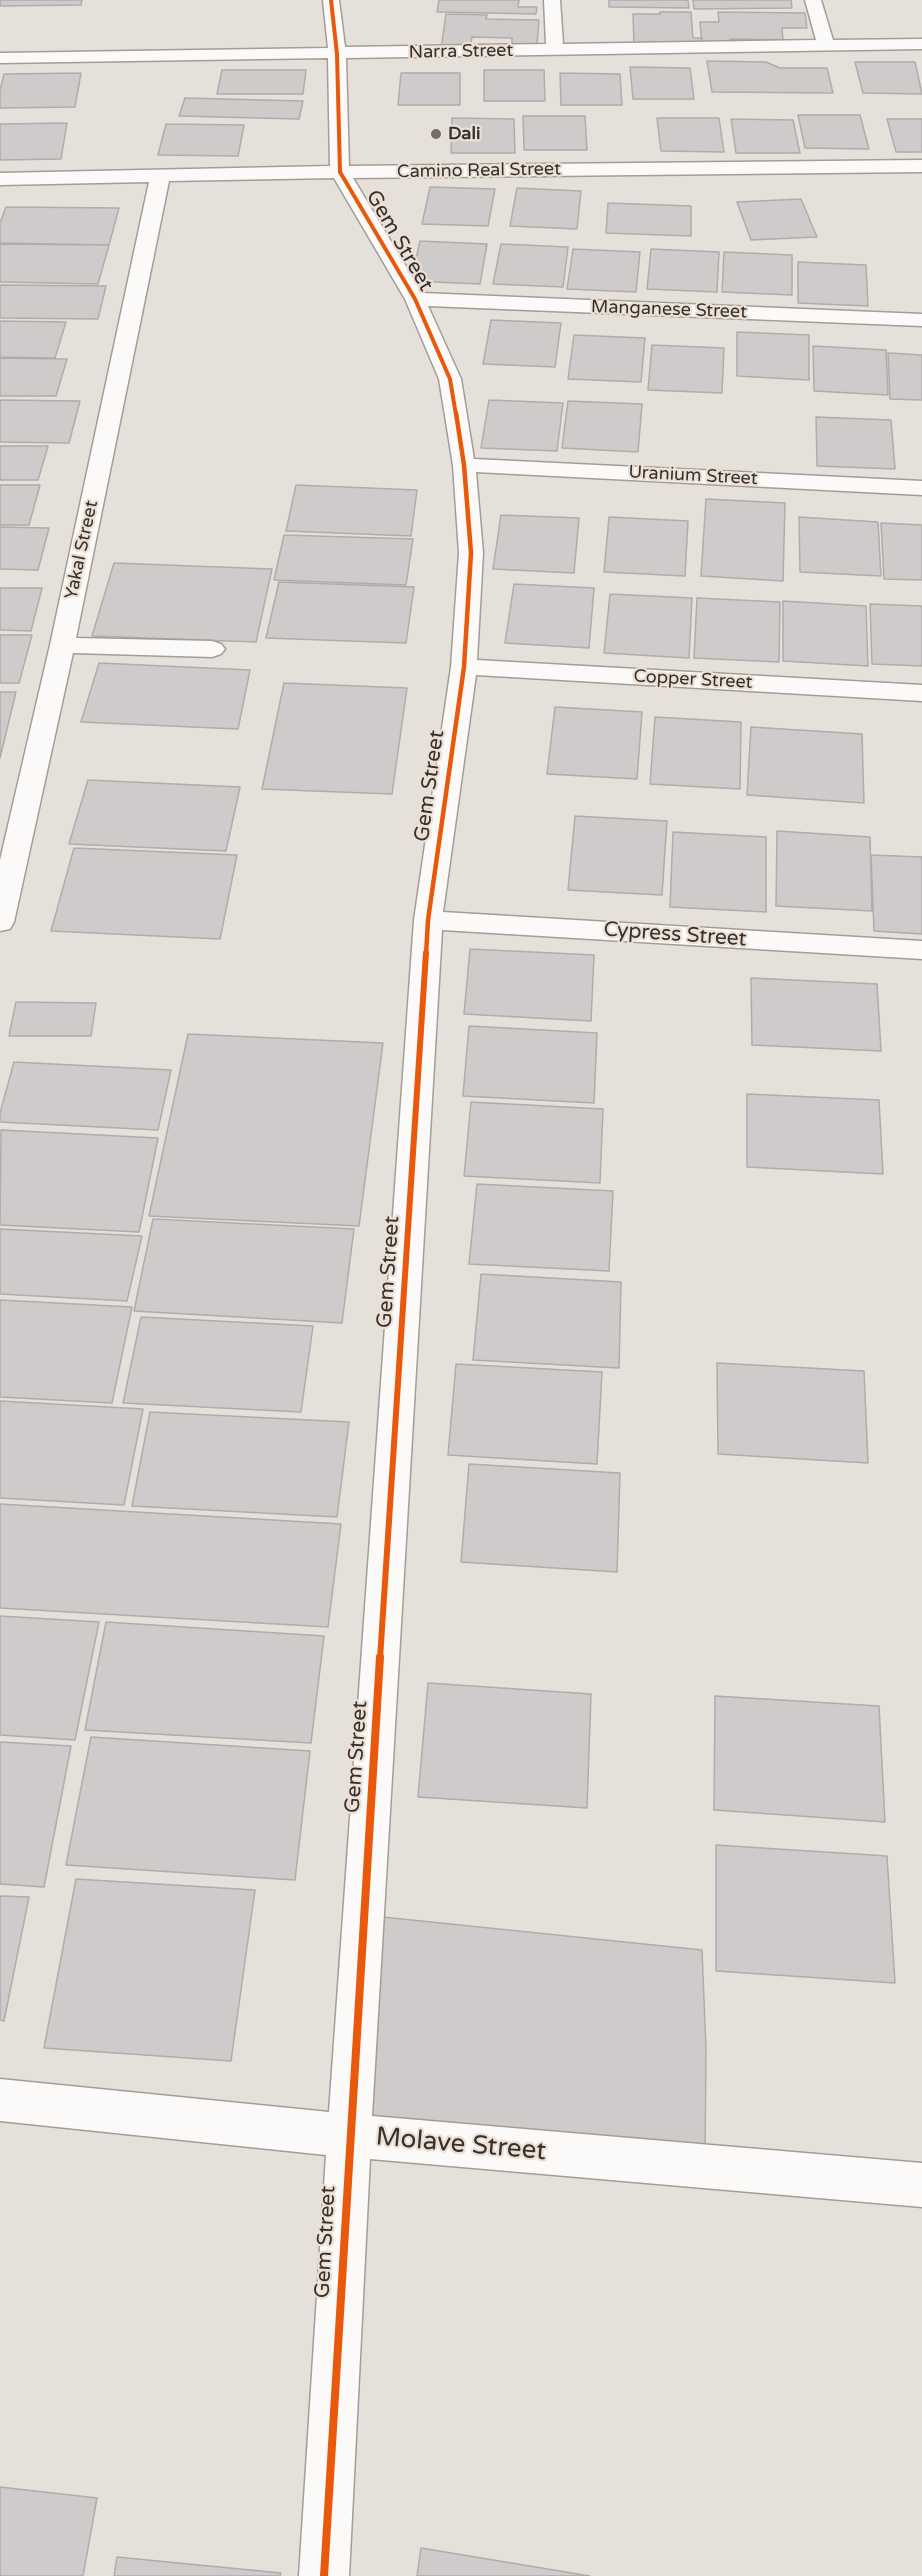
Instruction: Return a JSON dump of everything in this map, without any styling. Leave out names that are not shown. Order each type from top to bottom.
[{"type":"street","name":"Gem Street","points":[[324,2576],[349,2136],[428,920],[464,667],[471,553],[464,465],[450,379],[415,299],[340,172],[338,54],[331,0]]},
{"type":"street","points":[[552,0],[555,51]]},
{"type":"street","points":[[813,0],[826,46]]},
{"type":"street","name":"Narra Street","points":[[0,58],[922,44]]},
{"type":"street","name":"Camino Real Street","points":[[0,179],[340,172],[922,166]]},
{"type":"street","name":"Yakal Street","points":[[0,922],[62,645],[160,177]]},
{"type":"street","name":"Manganese Street","points":[[415,299],[922,320]]},
{"type":"street","name":"Uranium Street","points":[[464,465],[922,488]]},
{"type":"street","points":[[62,645],[212,649]]},
{"type":"street","name":"Copper Street","points":[[464,667],[922,693]]},
{"type":"street","name":"Cypress Street","points":[[428,920],[922,950]]},
{"type":"street","name":"Molave Street","points":[[0,2100],[349,2136],[922,2185]]},
{"type":"building","points":[[0,0],[82,0],[81,5],[0,6]]},
{"type":"building","points":[[439,0],[519,0],[518,7],[537,7],[536,14],[437,12]]},
{"type":"building","points":[[609,0],[688,0],[689,8],[609,7]]},
{"type":"building","points":[[693,0],[791,0],[792,8],[694,9]]},
{"type":"building","points":[[660,12],[691,12],[693,38],[702,38],[702,46],[634,45],[633,14],[660,14]]},
{"type":"building","points":[[718,12],[805,13],[807,28],[782,28],[783,40],[730,39],[730,47],[702,46],[700,22],[719,22]]},
{"type":"building","points":[[446,14],[487,15],[486,19],[539,20],[537,45],[512,44],[512,38],[472,37],[470,50],[441,49]]},
{"type":"building","points":[[707,61],[766,62],[780,68],[827,68],[833,93],[712,92]]},
{"type":"building","points":[[855,62],[915,62],[922,94],[863,93]]},
{"type":"building","points":[[630,67],[690,68],[694,99],[633,99]]},
{"type":"building","points":[[222,70],[306,70],[303,94],[217,94]]},
{"type":"building","points":[[484,70],[544,70],[545,101],[484,101]]},
{"type":"building","points":[[81,73],[75,107],[0,108],[0,90],[4,74]]},
{"type":"building","points":[[401,73],[460,73],[460,105],[398,105]]},
{"type":"building","points":[[560,73],[620,74],[622,105],[561,105]]},
{"type":"building","points":[[185,98],[303,101],[299,119],[179,116]]},
{"type":"building","points":[[798,115],[860,115],[869,149],[805,148]]},
{"type":"building","points":[[523,116],[585,116],[587,150],[524,150]]},
{"type":"building","points":[[452,118],[514,119],[515,153],[451,153]]},
{"type":"building","points":[[657,118],[719,118],[724,152],[661,151]]},
{"type":"building","points":[[731,119],[793,120],[800,153],[736,153]]},
{"type":"building","points":[[887,119],[922,119],[922,152],[896,152]]},
{"type":"building","points":[[67,123],[61,159],[0,160],[0,124]]},
{"type":"building","points":[[166,124],[244,125],[238,156],[158,155]]},
{"type":"building","points":[[430,187],[495,189],[488,226],[422,224]]},
{"type":"building","points":[[517,188],[581,191],[577,229],[510,226]]},
{"type":"building","points":[[801,199],[817,237],[751,240],[737,202]]},
{"type":"building","points":[[608,203],[691,206],[691,236],[606,233]]},
{"type":"building","points":[[6,207],[119,208],[109,245],[0,243],[0,223]]},
{"type":"building","points":[[420,241],[487,244],[480,284],[411,281]]},
{"type":"building","points":[[0,244],[109,245],[98,284],[0,282]]},
{"type":"building","points":[[501,244],[568,247],[563,287],[493,284]]},
{"type":"building","points":[[573,249],[640,252],[636,292],[567,289]]},
{"type":"building","points":[[651,249],[719,252],[717,292],[647,289]]},
{"type":"building","points":[[724,252],[792,255],[792,295],[722,292]]},
{"type":"building","points":[[798,262],[866,265],[868,306],[798,303]]},
{"type":"building","points":[[0,285],[106,286],[98,319],[0,318]]},
{"type":"building","points":[[491,320],[561,323],[555,367],[483,364]]},
{"type":"building","points":[[0,321],[66,322],[55,358],[0,357]]},
{"type":"building","points":[[737,332],[809,335],[809,380],[737,376]]},
{"type":"building","points":[[574,335],[645,338],[641,382],[568,379]]},
{"type":"building","points":[[652,345],[724,348],[722,393],[648,390]]},
{"type":"building","points":[[813,346],[886,350],[888,395],[814,391]]},
{"type":"building","points":[[888,353],[922,355],[922,400],[890,399]]},
{"type":"building","points":[[0,358],[67,359],[56,396],[0,396]]},
{"type":"building","points":[[0,400],[80,401],[69,443],[0,442]]},
{"type":"building","points":[[489,400],[563,403],[557,451],[481,448]]},
{"type":"building","points":[[568,401],[642,404],[638,452],[562,448]]},
{"type":"building","points":[[816,417],[891,420],[895,469],[817,466]]},
{"type":"building","points":[[0,446],[48,446],[38,480],[0,480]]},
{"type":"building","points":[[0,485],[40,485],[29,525],[0,525]]},
{"type":"building","points":[[296,485],[417,490],[411,536],[286,531]]},
{"type":"building","points":[[706,499],[785,503],[783,581],[701,576]]},
{"type":"building","points":[[501,515],[579,518],[574,573],[493,569]]},
{"type":"building","points":[[609,517],[688,521],[685,576],[604,572]]},
{"type":"building","points":[[799,517],[878,522],[881,576],[800,572]]},
{"type":"building","points":[[881,523],[922,525],[922,580],[884,579]]},
{"type":"building","points":[[0,527],[49,528],[38,570],[0,569]]},
{"type":"building","points":[[284,535],[413,539],[406,585],[274,580]]},
{"type":"building","points":[[114,563],[272,569],[256,642],[92,636]]},
{"type":"building","points":[[279,582],[414,587],[406,643],[266,638]]},
{"type":"building","points":[[514,584],[594,588],[589,648],[505,643]]},
{"type":"building","points":[[0,588],[42,588],[31,631],[0,630]]},
{"type":"building","points":[[610,594],[692,598],[689,658],[604,653]]},
{"type":"building","points":[[697,598],[780,602],[779,662],[694,658]]},
{"type":"building","points":[[783,601],[866,606],[868,666],[783,661]]},
{"type":"building","points":[[870,604],[922,606],[922,666],[872,664]]},
{"type":"building","points":[[0,635],[32,635],[19,683],[0,683]]},
{"type":"building","points":[[99,663],[250,670],[238,729],[81,722]]},
{"type":"building","points":[[284,683],[407,688],[392,794],[262,789]]},
{"type":"building","points":[[0,692],[16,692],[0,758]]},
{"type":"building","points":[[555,707],[642,712],[637,779],[547,774]]},
{"type":"building","points":[[655,717],[741,722],[740,789],[650,784]]},
{"type":"building","points":[[751,727],[862,734],[864,803],[747,795]]},
{"type":"building","points":[[88,780],[240,787],[226,851],[69,844]]},
{"type":"building","points":[[575,816],[667,821],[662,895],[568,890]]},
{"type":"building","points":[[777,831],[870,837],[872,911],[776,906]]},
{"type":"building","points":[[673,832],[766,837],[766,912],[670,907]]},
{"type":"building","points":[[74,848],[237,855],[220,939],[51,931]]},
{"type":"building","points":[[871,855],[922,857],[922,934],[874,931]]},
{"type":"building","points":[[470,949],[594,955],[591,1021],[464,1014]]},
{"type":"building","points":[[751,978],[877,984],[881,1051],[752,1045]]},
{"type":"building","points":[[16,1002],[96,1003],[91,1036],[9,1036]]},
{"type":"building","points":[[469,1026],[597,1033],[594,1103],[463,1096]]},
{"type":"building","points":[[188,1034],[383,1043],[359,1226],[149,1216]]},
{"type":"building","points":[[14,1062],[171,1070],[158,1130],[0,1122],[0,1113]]},
{"type":"building","points":[[747,1094],[879,1100],[883,1174],[747,1167]]},
{"type":"building","points":[[471,1102],[603,1109],[600,1183],[464,1176]]},
{"type":"building","points":[[1,1130],[158,1138],[139,1232],[0,1225]]},
{"type":"building","points":[[477,1184],[613,1191],[609,1271],[469,1264]]},
{"type":"building","points":[[153,1219],[354,1229],[342,1323],[134,1311]]},
{"type":"building","points":[[0,1229],[142,1236],[127,1301],[0,1294]]},
{"type":"building","points":[[481,1274],[621,1282],[619,1368],[473,1360]]},
{"type":"building","points":[[0,1300],[132,1307],[112,1403],[0,1397]]},
{"type":"building","points":[[141,1317],[313,1326],[301,1412],[123,1403]]},
{"type":"building","points":[[717,1363],[864,1371],[868,1463],[718,1454]]},
{"type":"building","points":[[456,1364],[602,1372],[597,1464],[448,1455]]},
{"type":"building","points":[[0,1401],[143,1409],[124,1505],[0,1498]]},
{"type":"building","points":[[150,1412],[349,1422],[337,1517],[132,1506]]},
{"type":"building","points":[[469,1464],[620,1473],[617,1572],[461,1562]]},
{"type":"building","points":[[0,1504],[341,1524],[328,1627],[0,1608]]},
{"type":"building","points":[[0,1616],[99,1622],[75,1740],[0,1735]]},
{"type":"building","points":[[106,1622],[324,1636],[311,1743],[85,1730]]},
{"type":"building","points":[[428,1683],[591,1694],[587,1808],[418,1797]]},
{"type":"building","points":[[715,1696],[879,1706],[885,1822],[714,1810]]},
{"type":"building","points":[[91,1737],[310,1751],[295,1880],[66,1865]]},
{"type":"building","points":[[0,1742],[71,1746],[44,1887],[0,1884]]},
{"type":"building","points":[[716,1845],[887,1856],[895,1983],[716,1971]]},
{"type":"building","points":[[76,1879],[255,1890],[231,2061],[44,2048]]},
{"type":"building","points":[[0,1896],[29,1897],[4,2021],[0,2020]]},
{"type":"building","points":[[373,1916],[702,1950],[706,2048],[705,2157],[360,2125]]},
{"type":"building","points":[[0,2487],[97,2498],[83,2576],[0,2576]]},
{"type":"building","points":[[421,2548],[590,2576],[417,2576]]},
{"type":"building","points":[[117,2557],[281,2573],[280,2576],[114,2576]]},
{"type":"cycle path","points":[[324,2576],[356,2019],[428,920],[464,667],[471,553],[464,465],[450,379],[415,299],[340,172],[337,54],[331,0]]},
{"type":"place","name":"Dali","points":[[436,134]]}]
